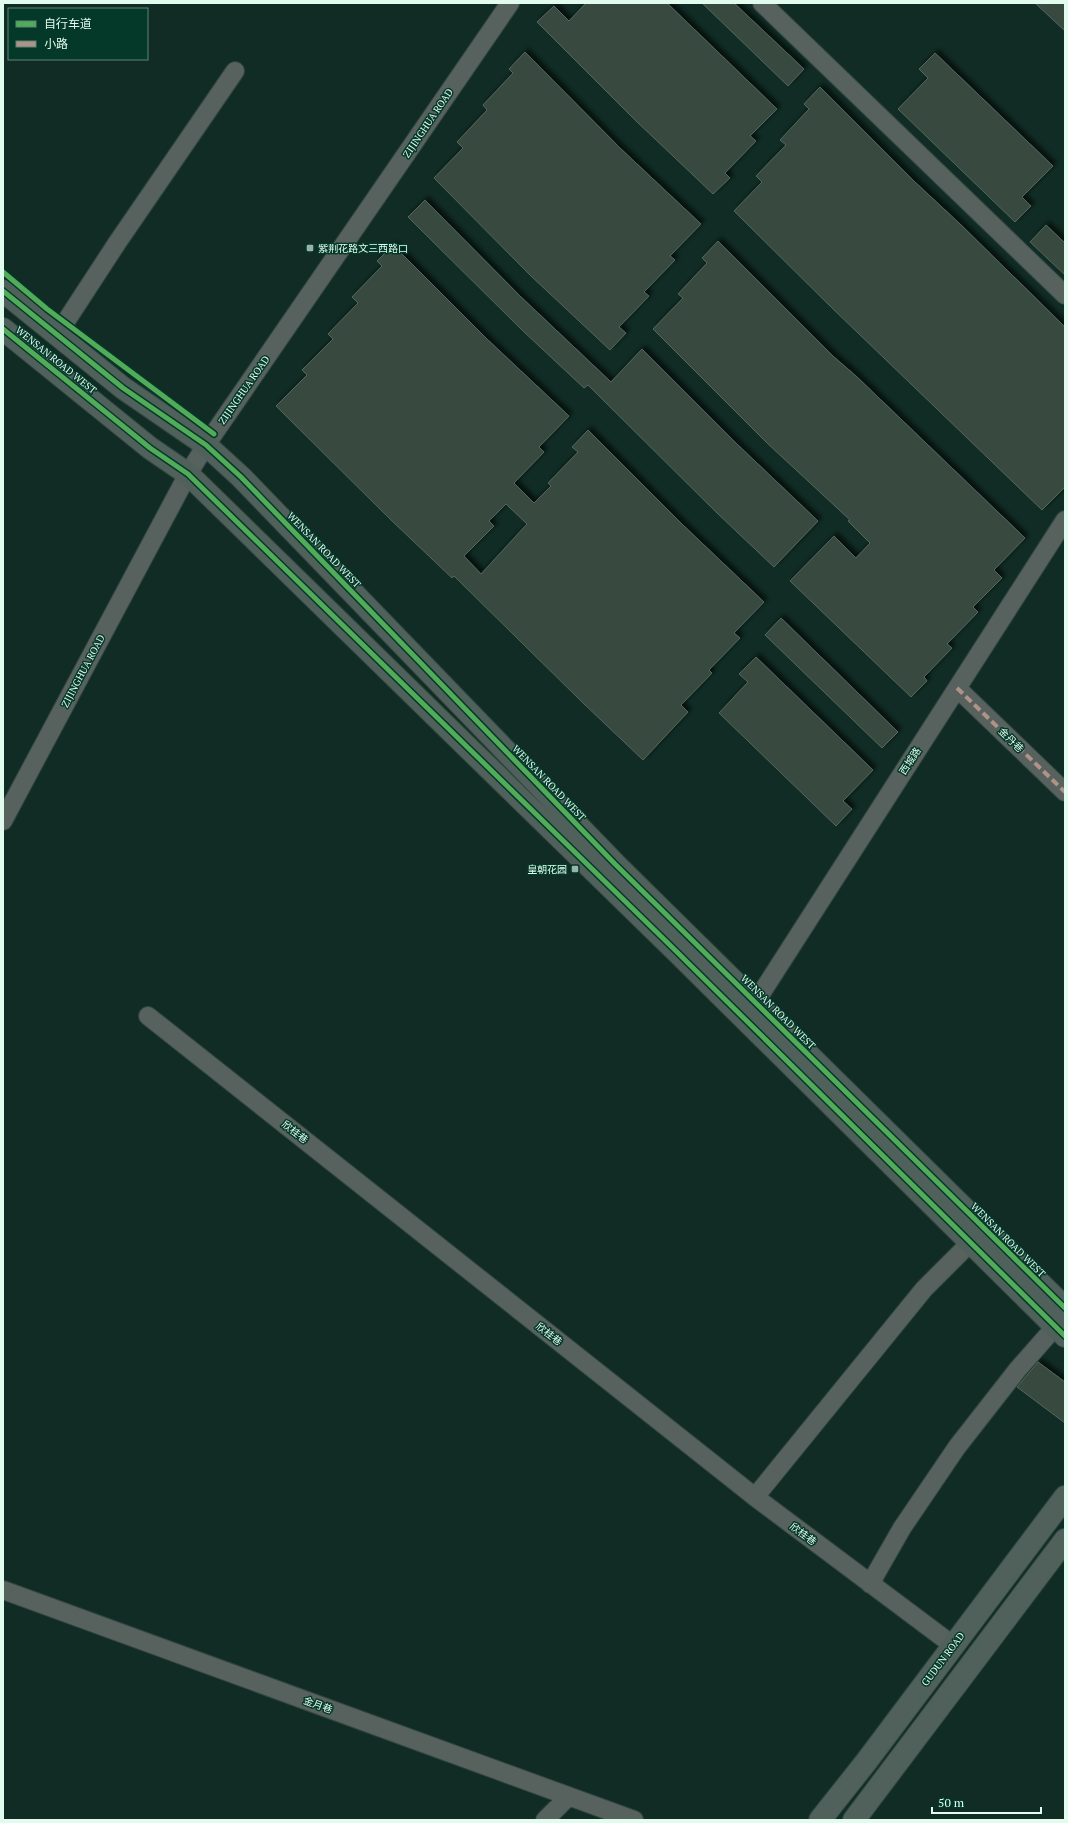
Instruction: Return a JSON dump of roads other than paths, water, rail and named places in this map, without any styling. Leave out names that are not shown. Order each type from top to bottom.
[{"type":"main road","name":"WENSAN ROAD WEST","points":[[3,291],[123,388],[206,445],[241,476],[616,864],[755,1003],[1062,1324]]},
{"type":"main road","name":"WENSAN ROAD WEST","points":[[3,329],[150,448],[188,474],[681,956],[970,1243],[1062,1324]]},
{"type":"main road","name":"GUDUN ROAD","points":[[820,1820],[954,1646],[1065,1497]]},
{"type":"main road","points":[[854,1820],[1065,1540]]},
{"type":"street","name":"ZIJINGHUA ROAD","points":[[3,821],[188,474],[206,445],[510,3]]},
{"type":"street","points":[[762,3],[1065,295]]},
{"type":"street","points":[[58,335],[91,282],[234,71]]},
{"type":"street","name":"西城路","points":[[755,1003],[1065,520]]},
{"type":"street","name":"金丹巷","points":[[957,688],[1065,792]]},
{"type":"street","name":"欣桂巷","points":[[148,1016],[755,1497],[954,1646]]},
{"type":"street","points":[[755,1497],[924,1289],[970,1243]]},
{"type":"street","points":[[870,1584],[902,1528],[957,1447],[1018,1369],[1062,1324]]},
{"type":"street","name":"金月巷","points":[[3,1590],[634,1820]]},
{"type":"street","points":[[545,1820],[568,1797]]},
{"type":"place","name":"紫荆花路文三西路口","points":[[310,248]]},
{"type":"place","name":"皇朝花园","points":[[575,869]]}]
